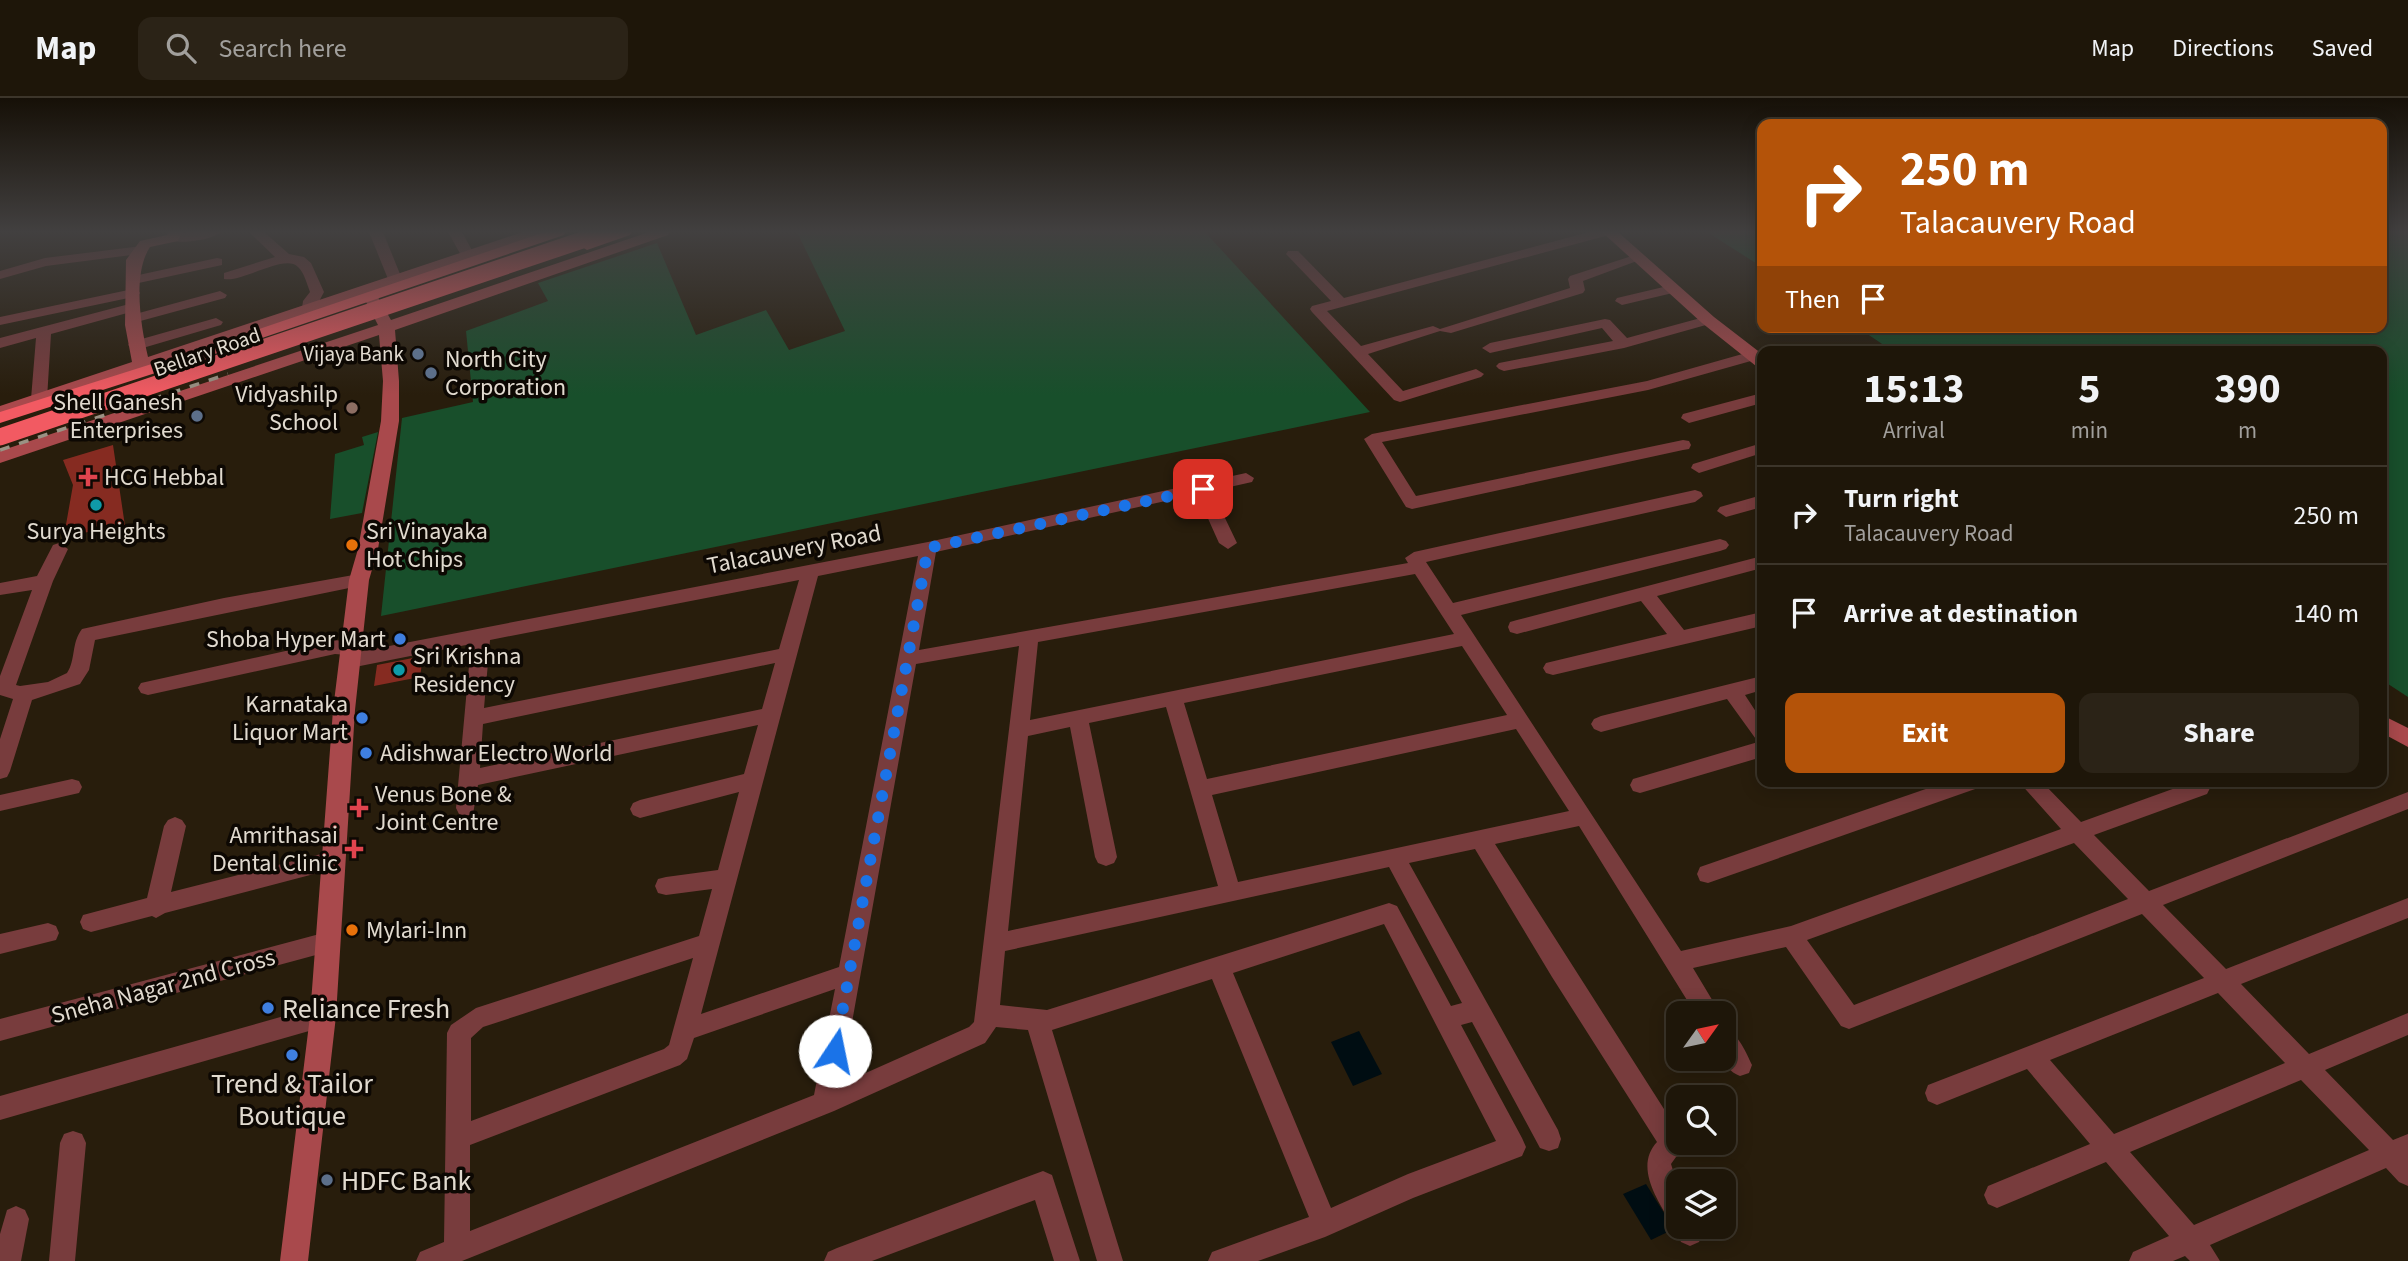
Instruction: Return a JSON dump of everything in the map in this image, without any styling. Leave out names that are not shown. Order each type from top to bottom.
[{"type":"highway","name":"Bellary Road","points":[[0,418],[395,286]]},
{"type":"highway","name":"Bellary Road","points":[[0,424],[411,286]]},
{"type":"highway","name":"Bellary Road","points":[[0,440],[448,286]]},
{"type":"highway","name":"Bellary Road","points":[[0,440],[384,321],[478,286]]},
{"type":"street","points":[[133,286],[136,345],[141,364]]},
{"type":"street","points":[[0,343],[133,301],[165,286]]},
{"type":"street","points":[[0,321],[216,286]]},
{"type":"street","points":[[309,308],[310,301],[317,292],[315,286]]},
{"type":"street","points":[[0,412],[373,286]]},
{"type":"street","points":[[0,457],[384,321],[493,286]]},
{"type":"street","points":[[1325,286],[1341,303]]},
{"type":"street","points":[[1403,286],[1317,309],[1400,397],[1476,374]]},
{"type":"street","points":[[1358,352],[1578,290],[1577,286]]},
{"type":"street","points":[[1622,301],[1657,286]]},
{"type":"street","points":[[1674,286],[1708,320],[1757,355]]},
{"type":"street","points":[[1675,286],[1757,354]]},
{"type":"street","points":[[294,1261],[323,1017],[333,860],[359,580],[368,550],[390,421],[391,381],[384,321],[370,295]]},
{"type":"street","points":[[1504,366],[1624,343],[1708,320]]},
{"type":"street","points":[[136,345],[216,322]]},
{"type":"street","points":[[1490,348],[1605,323],[1624,343]]},
{"type":"street","points":[[39,399],[44,330]]},
{"type":"street","points":[[1683,445],[1412,503],[1372,439],[1648,385],[1757,358]]},
{"type":"street","points":[[1689,418],[1757,399]]},
{"type":"street","points":[[1699,468],[1757,450]]},
{"type":"street","name":"Talacauvery Road","points":[[148,688],[335,647],[351,654],[481,635],[928,548],[1246,478]]},
{"type":"street","points":[[1203,489],[1228,543]]},
{"type":"street","points":[[1695,496],[1414,558],[1584,816],[1700,1001]]},
{"type":"street","points":[[1726,511],[1757,502]]},
{"type":"street","points":[[1449,611],[1720,545]]},
{"type":"street","points":[[825,1103],[928,548]]},
{"type":"street","points":[[59,550],[7,671],[5,689],[24,694],[66,683],[74,678],[78,673],[82,641],[89,634],[359,580]]},
{"type":"street","points":[[1517,627],[1757,563]]},
{"type":"street","points":[[907,659],[1420,567]]},
{"type":"street","points":[[459,1137],[672,1058],[679,1051],[687,1030],[708,943],[810,571]]},
{"type":"street","points":[[0,589],[44,581]]},
{"type":"street","points":[[1644,592],[1681,638]]},
{"type":"street","points":[[1553,668],[1757,620]]},
{"type":"street","points":[[466,808],[481,635]]},
{"type":"street","points":[[429,1261],[825,1103],[966,1042],[980,1032],[987,1015],[1029,637]]},
{"type":"street","points":[[1018,730],[1466,638]]},
{"type":"street","points":[[474,718],[787,654]]},
{"type":"street","points":[[1601,724],[1757,684]]},
{"type":"street","points":[[1731,690],[1757,729]]},
{"type":"street","points":[[0,771],[24,694]]},
{"type":"street","points":[[1173,699],[1231,893]]},
{"type":"street","points":[[468,779],[771,715]]},
{"type":"street","points":[[1079,718],[1106,857]]},
{"type":"street","points":[[1200,789],[1520,720]]},
{"type":"street","points":[[2387,726],[2408,738]]},
{"type":"street","points":[[2387,741],[2408,754]]},
{"type":"street","points":[[1640,785],[1757,750]]},
{"type":"street","points":[[640,809],[753,780]]},
{"type":"street","points":[[0,803],[72,787]]},
{"type":"street","points":[[1708,874],[1957,787]]},
{"type":"street","points":[[2034,787],[2305,1067],[2399,1150],[2408,1173]]},
{"type":"street","points":[[1676,962],[1791,936],[2200,788]]},
{"type":"street","points":[[1791,936],[1849,1018],[2408,800]]},
{"type":"street","points":[[995,944],[1584,816]]},
{"type":"street","points":[[156,908],[175,827]]},
{"type":"street","points":[[1480,839],[1560,970],[1666,1129]]},
{"type":"street","points":[[1394,857],[1549,1139]]},
{"type":"street","points":[[91,922],[156,908],[333,860]]},
{"type":"street","points":[[666,886],[726,878]]},
{"type":"street","points":[[1937,1093],[2405,912]]},
{"type":"street","points":[[987,1015],[1047,1021],[1389,913],[1513,1147],[1408,1187],[1325,1224],[1221,1261]]},
{"type":"street","points":[[0,944],[48,933]]},
{"type":"street","name":"Sneha Nagar 2nd Cross","points":[[0,1030],[327,942]]},
{"type":"street","points":[[457,1250],[459,1033],[468,1023],[708,943]]},
{"type":"street","points":[[1219,967],[1325,1224]]},
{"type":"street","points":[[687,1030],[849,974]]},
{"type":"street","points":[[1443,1018],[1478,1010]]},
{"type":"street","points":[[0,1108],[323,1017]]},
{"type":"street","points":[[1037,1020],[1110,1261]]},
{"type":"street","points":[[1997,1195],[2408,1024]]},
{"type":"street","points":[[2031,1056],[2198,1251]]},
{"type":"street","points":[[1736,1058],[1740,1065]]},
{"type":"street","points":[[62,1261],[73,1143]]},
{"type":"street","points":[[1666,1150],[1658,1167],[1659,1176],[1666,1189]]},
{"type":"street","points":[[2142,1261],[2198,1251],[2399,1150]]},
{"type":"street","points":[[837,1261],[1043,1184],[1067,1261]]},
{"type":"street","points":[[8,1261],[16,1219]]},
{"type":"green space","points":[[540,286],[675,286],[696,335],[766,310],[789,350],[845,331],[823,286],[1255,286],[1370,412],[381,616],[402,418],[473,402],[466,331],[548,301]]},
{"type":"green space","points":[[2387,286],[2408,286],[2408,697],[2387,683],[2387,346],[1885,346],[1866,333],[2387,333]]},
{"type":"green space","points":[[378,432],[362,513],[330,519],[335,454],[364,445],[362,437]]},
{"type":"shaded area","points":[[1359,1031],[1382,1074],[1353,1086],[1331,1042]]},
{"type":"shaded area","points":[[1646,1184],[1666,1216],[1666,1233],[1651,1240],[1623,1194]]},
{"type":"building","name":"Surya Heights","points":[[113,445],[125,526],[64,536],[73,485],[63,460]]},
{"type":"building","name":"Sri Krishna Residency","points":[[423,656],[420,677],[374,686],[377,665]]},
{"type":"railway","points":[[0,450],[228,374]]},
{"type":"place","name":"Vijaya Bank","points":[[418,354]]},
{"type":"place","name":"North City Corporation","points":[[431,373]]},
{"type":"place","name":"Vidyashilp School","points":[[352,408]]},
{"type":"place","name":"Shell Ganesh Enterprises","points":[[197,416]]},
{"type":"place","name":"HCG Hebbal","points":[[88,477]]},
{"type":"place","name":"Surya Heights","points":[[96,505]]},
{"type":"place","name":"Sri Vinayaka Hot Chips","points":[[352,545]]},
{"type":"place","name":"Shoba Hyper Mart","points":[[400,639]]},
{"type":"place","name":"Sri Krishna Residency","points":[[399,670]]},
{"type":"place","name":"Karnataka Liquor Mart","points":[[362,718]]},
{"type":"place","name":"Adishwar Electro World","points":[[366,753]]},
{"type":"place","name":"Venus Bone & Joint Centre","points":[[359,808]]},
{"type":"place","name":"Amrithasai Dental Clinic","points":[[354,849]]},
{"type":"place","name":"Mylari-Inn","points":[[352,930]]},
{"type":"place","name":"Reliance Fresh","points":[[268,1008]]},
{"type":"place","name":"Trend & Tailor Boutique","points":[[292,1055]]},
{"type":"place","name":"HDFC Bank","points":[[327,1180]]},
{"type":"route","points":[[835,1051],[928,548],[1203,489]]}]
